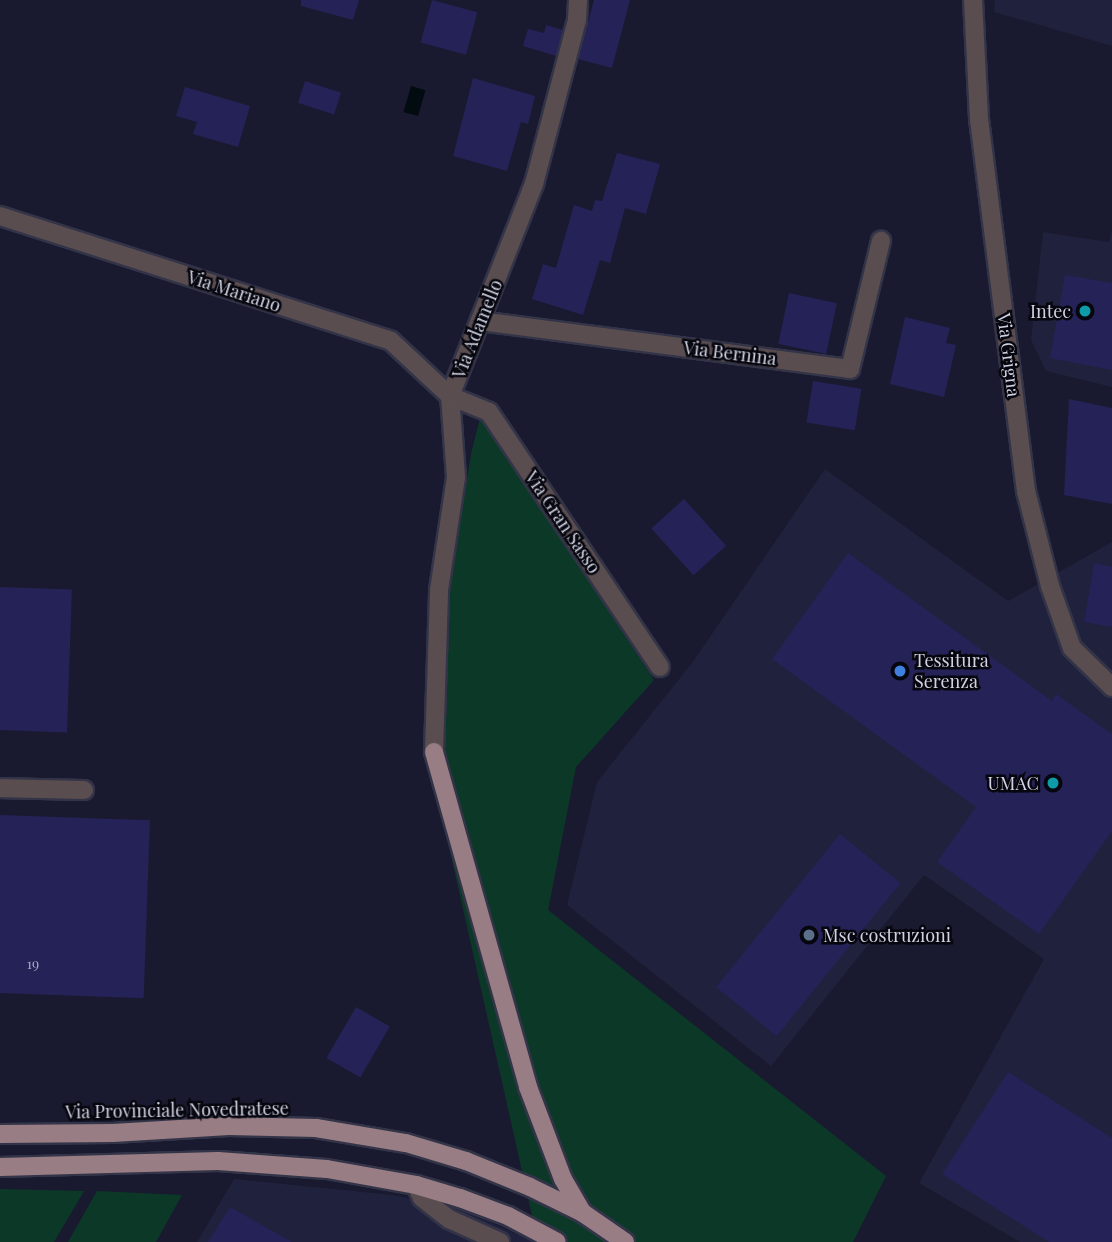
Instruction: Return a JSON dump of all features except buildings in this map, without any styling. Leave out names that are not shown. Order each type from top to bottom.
[{"type":"main road","points":[[434,752],[528,1087],[563,1179],[583,1213]]},
{"type":"main road","name":"Via Provinciale Novedratese","points":[[0,1135],[113,1133],[229,1126],[316,1128],[405,1143],[466,1161],[583,1213],[625,1242]]},
{"type":"main road","points":[[0,1167],[218,1161],[327,1169],[416,1185],[508,1216],[556,1242]]},
{"type":"street","name":"Via Adamello","points":[[434,752],[439,590],[456,477],[450,396],[534,184],[577,20],[578,0]]},
{"type":"street","name":"Via Grigna","points":[[972,0],[979,120],[1026,491],[1050,586],[1072,648],[1112,687]]},
{"type":"street","name":"Via Mariano","points":[[0,216],[391,341],[450,396]]},
{"type":"street","name":"Via Bernina","points":[[480,321],[850,369],[881,241]]},
{"type":"street","name":"Via Gran Sasso","points":[[450,396],[489,412],[660,667]]},
{"type":"street","points":[[0,788],[84,790]]},
{"type":"street","points":[[416,1185],[422,1198],[449,1219],[500,1242]]},
{"type":"shaded area","points":[[995,0],[1112,0],[1112,46],[994,12]]},
{"type":"shaded area","points":[[411,86],[425,90],[418,116],[404,112]]},
{"type":"shaded area","points":[[1112,230],[1112,387],[1046,371],[1031,340],[1043,232],[1109,242]]},
{"type":"shaded area","points":[[825,469],[1008,601],[1112,542],[1112,1242],[1020,1242],[919,1183],[1044,959],[924,875],[771,1066],[567,905],[597,782],[692,663]]},
{"type":"shaded area","points":[[234,1179],[393,1195],[462,1209],[533,1242],[197,1242]]},
{"type":"green space","points":[[480,418],[654,680],[576,767],[548,910],[886,1176],[853,1242],[538,1242],[425,740],[471,454]]},
{"type":"green space","points":[[0,1189],[84,1191],[54,1242],[0,1242]]},
{"type":"green space","points":[[97,1191],[182,1195],[156,1242],[68,1242]]},
{"type":"place","name":"Intec","points":[[1085,311]]},
{"type":"place","name":"Tessitura Serenza","points":[[900,671]]},
{"type":"place","name":"UMAC","points":[[1053,783]]},
{"type":"place","name":"Msc costruzioni","points":[[809,935]]}]
